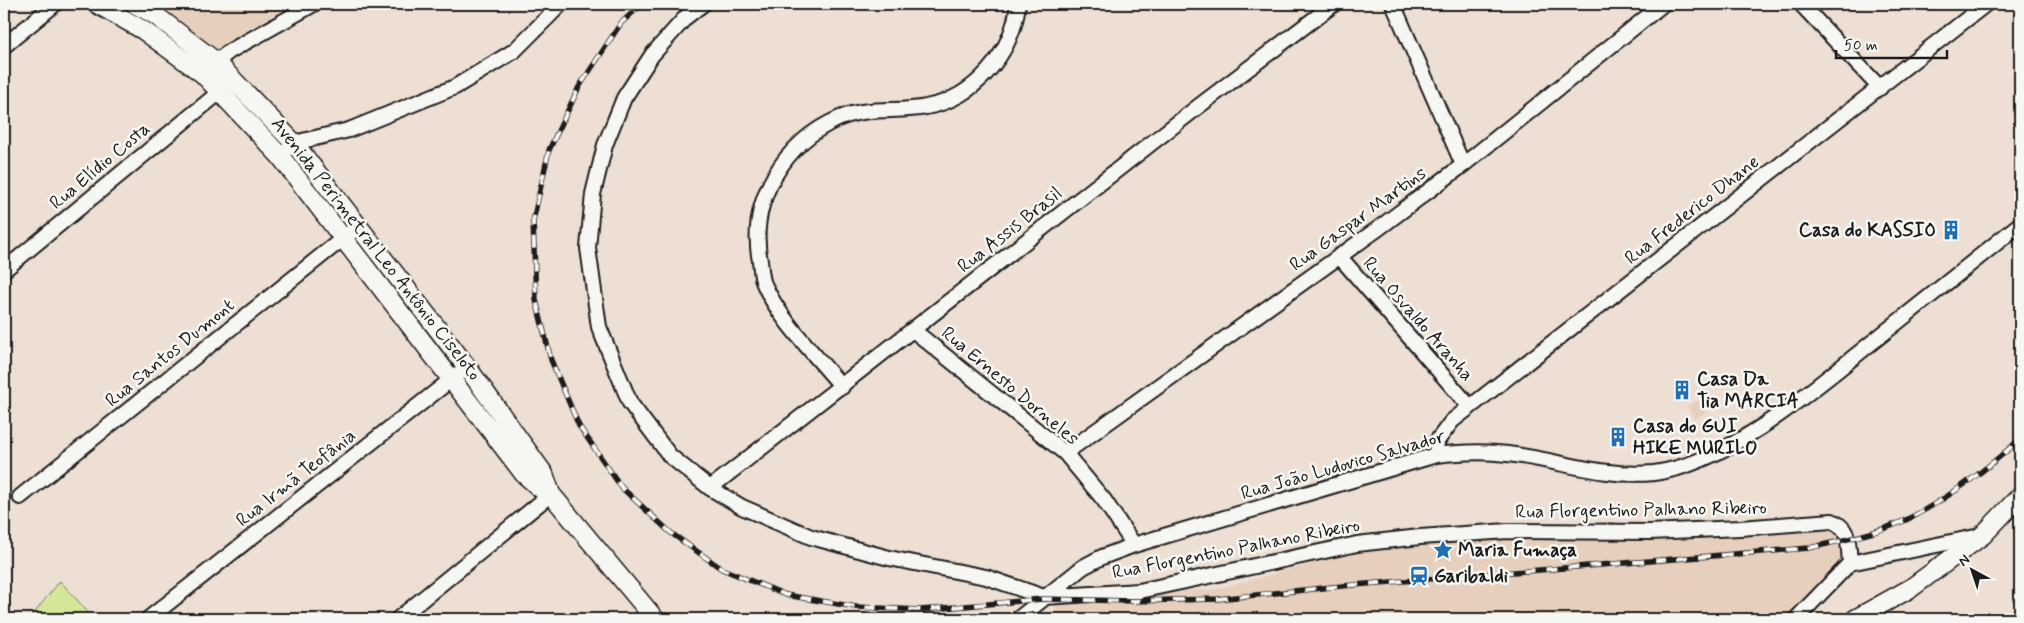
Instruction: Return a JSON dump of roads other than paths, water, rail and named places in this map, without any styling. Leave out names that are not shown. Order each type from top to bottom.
[{"type":"street","points":[[4,46],[55,4]]},
{"type":"street","name":"Avenida Perimetral Leo Antônio Ciseloto","points":[[98,4],[209,68],[234,80],[294,143],[467,367],[538,478]]},
{"type":"street","name":"Avenida Perimetral Leo Antônio Ciseloto","points":[[136,4],[161,19],[209,68],[220,91],[280,156],[452,379],[538,478]]},
{"type":"street","points":[[209,68],[230,50],[314,4]]},
{"type":"street","points":[[280,156],[294,143],[348,130],[455,87],[514,51],[561,4]]},
{"type":"street","name":"Rua Florgentino Palhano Ribeiro","points":[[703,4],[686,18],[652,55],[624,98],[605,145],[593,194],[588,248],[599,327],[630,403],[670,456],[710,488],[742,507],[811,537],[889,558],[986,576],[1044,597],[1138,591],[1357,544],[1420,537],[1508,531],[1649,532],[1832,521],[1842,525],[1845,530],[1850,563]]},
{"type":"street","points":[[842,386],[782,314],[764,282],[756,245],[759,212],[769,183],[784,161],[810,134],[841,118],[866,111],[927,108],[954,98],[976,84],[995,64],[1008,41],[1017,17],[1018,4]]},
{"type":"street","name":"Rua Assis Brasil","points":[[710,488],[1334,4]]},
{"type":"street","points":[[1393,4],[1463,165]]},
{"type":"street","name":"Rua Gaspar Martins","points":[[1065,453],[1463,165],[1663,4]]},
{"type":"street","points":[[1801,4],[1880,88]]},
{"type":"street","name":"Rua Frederico Dhane","points":[[1436,455],[1437,441],[1440,434],[1452,421],[1986,4]]},
{"type":"street","name":"Rua Elídio Costa","points":[[4,270],[234,80]]},
{"type":"street","name":"Rua João Ludovico Salvador","points":[[1018,619],[1083,567],[1102,556],[1436,455],[1461,452],[1508,454],[1613,473],[1654,473],[1684,466],[1714,455],[1799,400],[2020,224]]},
{"type":"street","name":"Rua Santos Dumont","points":[[20,497],[359,226]]},
{"type":"street","name":"Rua Osvaldo Aranha","points":[[1339,256],[1470,407]]},
{"type":"street","name":"Rua Ernesto Dorneles","points":[[913,330],[1065,453],[1104,500],[1134,545]]},
{"type":"street","name":"Rua Irmã Teofânia","points":[[148,619],[467,367]]},
{"type":"street","points":[[538,478],[655,619]]},
{"type":"street","points":[[398,619],[551,494]]},
{"type":"street","points":[[1855,619],[1911,588],[1983,535],[2020,496]]},
{"type":"street","points":[[1796,619],[1850,563],[1983,535]]},
{"type":"railway","points":[[642,4],[621,23],[579,87],[549,150],[533,221],[536,300],[551,360],[579,426],[622,488],[671,533],[722,569],[786,595],[856,607],[921,610],[1042,599],[1134,601],[1217,599],[1342,586],[1809,548],[1872,532],[1908,519],[1967,483],[2020,439]]},
{"type":"place","name":"Casa do KASSIO","points":[[1951,230]]},
{"type":"place","name":"Casa Da Tia MARCIA","points":[[1682,390]]},
{"type":"place","name":"Casa do GUI HIKE MURILO","points":[[1618,437]]},
{"type":"place","name":"Maria Fumaça","points":[[1443,550]]},
{"type":"place","name":"Garibaldi","points":[[1419,576]]}]
